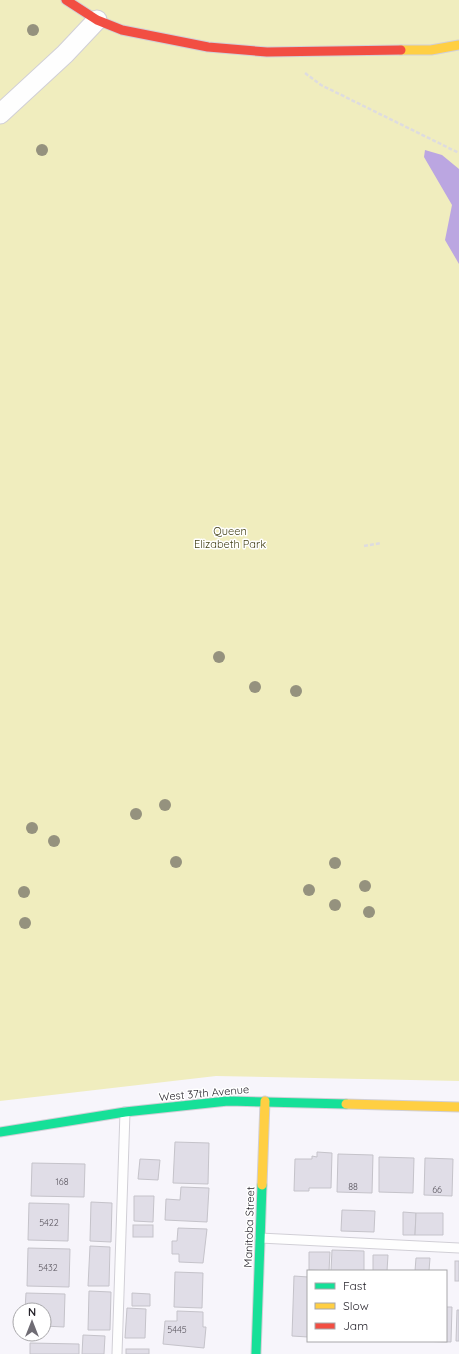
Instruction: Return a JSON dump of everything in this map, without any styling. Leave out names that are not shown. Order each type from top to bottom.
[{"type":"street","points":[[66,0],[97,20],[122,30],[155,38],[208,47],[266,52],[431,50],[459,45]]},
{"type":"street","points":[[0,114],[65,54],[97,20]]},
{"type":"street","name":"West 37th Avenue","points":[[0,1132],[125,1112],[228,1101],[459,1107]]},
{"type":"street","name":"Manitoba Street","points":[[256,1354],[265,1101]]},
{"type":"lane","points":[[116,1354],[125,1112]]},
{"type":"lane","points":[[260,1238],[459,1248]]},
{"type":"path","points":[[304,72],[321,85],[459,153]]},
{"type":"path","points":[[364,546],[382,543]]},
{"type":"green space","name":"Queen Elizabeth Park","points":[[0,0],[459,0],[459,1081],[216,1076],[0,1101]]},
{"type":"shaded area","points":[[425,150],[442,155],[459,169],[459,264],[445,240],[452,205],[424,157]]},
{"type":"building","points":[[175,1142],[209,1143],[208,1184],[173,1183]]},
{"type":"building","points":[[317,1152],[332,1153],[331,1188],[309,1188],[309,1191],[294,1191],[295,1159],[312,1159],[312,1156],[317,1157]]},
{"type":"building","points":[[338,1154],[373,1155],[372,1193],[337,1192]]},
{"type":"building","points":[[379,1157],[414,1158],[413,1193],[379,1192]]},
{"type":"building","points":[[425,1158],[453,1159],[452,1196],[424,1195]]},
{"type":"building","points":[[140,1159],[160,1160],[158,1180],[138,1179]]},
{"type":"building","points":[[32,1163],[85,1164],[84,1197],[31,1196]]},
{"type":"building","points":[[181,1187],[209,1188],[207,1222],[165,1220],[166,1199],[180,1200]]},
{"type":"building","points":[[134,1196],[154,1196],[153,1222],[134,1221]]},
{"type":"building","points":[[91,1202],[112,1203],[111,1242],[90,1241]]},
{"type":"building","points":[[29,1203],[69,1204],[68,1241],[28,1240]]},
{"type":"building","points":[[342,1210],[375,1211],[374,1232],[341,1231]]},
{"type":"building","points":[[403,1212],[416,1213],[415,1235],[403,1235]]},
{"type":"building","points":[[416,1213],[443,1213],[443,1235],[415,1235]]},
{"type":"building","points":[[133,1225],[153,1225],[153,1237],[133,1237]]},
{"type":"building","points":[[178,1228],[207,1229],[203,1263],[179,1262],[179,1254],[172,1254],[172,1241],[177,1241]]},
{"type":"building","points":[[90,1246],[110,1247],[109,1286],[88,1286]]},
{"type":"building","points":[[28,1248],[70,1249],[69,1287],[27,1286]]},
{"type":"building","points":[[332,1250],[364,1251],[364,1270],[331,1270]]},
{"type":"building","points":[[309,1252],[330,1252],[329,1270],[309,1270]]},
{"type":"building","points":[[373,1255],[388,1255],[387,1270],[373,1270]]},
{"type":"building","points":[[416,1258],[430,1258],[429,1270],[415,1270]]},
{"type":"building","points":[[455,1261],[459,1261],[459,1281],[455,1281]]},
{"type":"building","points":[[175,1272],[203,1273],[202,1308],[174,1307]]},
{"type":"building","points":[[294,1276],[307,1277],[307,1337],[292,1336]]},
{"type":"building","points":[[89,1291],[111,1292],[110,1330],[88,1330]]},
{"type":"building","points":[[26,1293],[65,1294],[64,1327],[52,1326],[52,1302],[25,1302]]},
{"type":"building","points":[[132,1293],[150,1294],[150,1306],[132,1306]]},
{"type":"building","points":[[447,1307],[452,1307],[451,1342],[447,1342]]},
{"type":"building","points":[[127,1308],[146,1309],[145,1338],[125,1338]]},
{"type":"building","points":[[457,1310],[459,1310],[459,1341],[456,1341]]},
{"type":"building","points":[[177,1311],[203,1312],[203,1327],[206,1327],[204,1348],[163,1344],[165,1321],[177,1321]]},
{"type":"building","points":[[83,1335],[105,1336],[104,1354],[82,1354]]},
{"type":"building","points":[[30,1343],[79,1344],[79,1354],[30,1354]]},
{"type":"building","points":[[126,1349],[149,1349],[149,1354],[126,1354]]},
{"type":"traffic: fast","points":[[0,1132],[125,1112],[228,1101],[346,1104]]},
{"type":"traffic: fast","points":[[256,1354],[262,1185]]},
{"type":"traffic: slow","points":[[401,50],[431,50],[459,45]]},
{"type":"traffic: slow","points":[[262,1185],[265,1101]]},
{"type":"traffic: slow","points":[[346,1104],[459,1107]]},
{"type":"traffic: jam","points":[[66,0],[97,20],[122,30],[208,47],[267,52],[401,50]]}]
